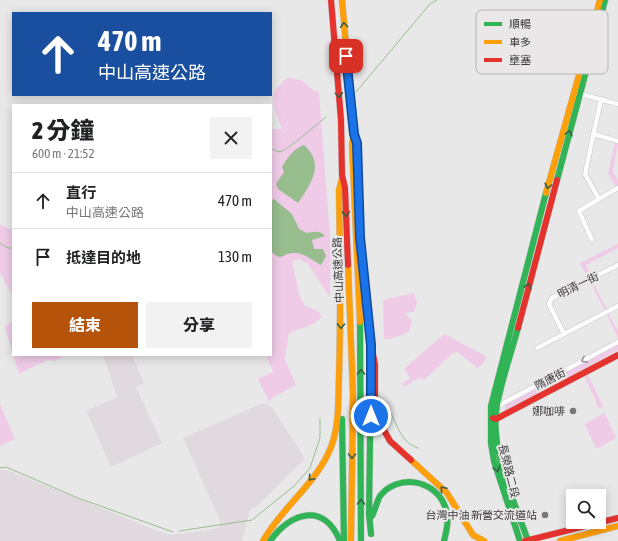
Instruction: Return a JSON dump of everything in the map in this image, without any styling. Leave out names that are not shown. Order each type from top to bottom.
[{"type":"main road","name":"中山高速公路","points":[[331,0],[341,120],[342,175],[345,188],[353,394],[351,541]]},
{"type":"main road","name":"中山高速公路","points":[[342,0],[354,134],[352,144],[354,215],[361,350],[361,541]]},
{"type":"main road","name":"長榮路二段","points":[[598,10],[600,0]]},
{"type":"main road","name":"長榮路二段","points":[[602,10],[605,0]]},
{"type":"main road","name":"長榮路二段","points":[[577,93],[582,74]]},
{"type":"main road","name":"長榮路二段","points":[[520,307],[540,215],[583,74]]},
{"type":"main road","points":[[354,134],[357,143],[360,237],[371,345],[369,514],[371,538]]},
{"type":"main road","name":"長榮路二段","points":[[520,541],[494,461],[491,443],[494,408],[506,357],[547,216],[561,149]]},
{"type":"main road","points":[[263,541],[275,519],[316,472],[329,452],[333,441],[339,412],[341,278],[339,190],[342,175]]},
{"type":"main road","points":[[540,215],[547,216]]},
{"type":"main road","points":[[371,345],[376,364],[375,403],[384,432],[398,449],[447,493],[473,535],[484,541]]},
{"type":"main road","name":"隋唐街","points":[[493,418],[618,355]]},
{"type":"main road","points":[[340,366],[344,541]]},
{"type":"main road","name":"長榮路二段","points":[[493,418],[500,458],[526,541]]},
{"type":"main road","points":[[371,538],[374,506],[379,497],[398,482],[414,481],[429,486],[436,491],[442,499],[448,517],[448,527],[444,541]]},
{"type":"main road","points":[[270,541],[286,523],[305,515],[315,516],[325,520],[334,529],[340,541]]},
{"type":"main road","points":[[526,541],[618,518]]},
{"type":"main road","points":[[560,541],[618,526]]},
{"type":"street","points":[[577,93],[618,104]]},
{"type":"street","points":[[599,198],[585,174],[601,99]]},
{"type":"street","points":[[593,134],[618,141]]},
{"type":"street","points":[[592,240],[580,211],[599,198],[618,188]]},
{"type":"street","name":"明清一街","points":[[564,334],[549,304],[552,298],[618,265]]},
{"type":"street","points":[[537,348],[618,306]]},
{"type":"street","name":"隋唐街","points":[[494,408],[618,342]]},
{"type":"shaded area","points":[[288,77],[303,81],[314,91],[319,92],[331,249],[330,297],[308,264],[298,259],[292,262],[300,297],[305,306],[318,311],[322,317],[313,324],[289,333],[285,359],[296,385],[272,398],[269,402],[258,379],[273,372],[266,356],[272,356],[272,129],[282,129],[274,107],[273,96],[280,84]]},
{"type":"shaded area","points":[[615,143],[618,144],[613,172],[618,180],[618,186],[616,187],[608,173]]},
{"type":"shaded area","points":[[304,145],[311,152],[315,167],[311,182],[298,203],[278,189],[276,184],[284,172],[282,167],[286,160],[300,146]]},
{"type":"shaded area","points":[[274,199],[292,214],[299,229],[307,233],[319,232],[325,236],[312,240],[314,249],[323,249],[326,256],[321,265],[301,254],[290,253],[280,257],[272,252],[272,200]]},
{"type":"shaded area","points":[[0,225],[12,230],[12,294],[0,273]]},
{"type":"shaded area","points":[[618,244],[618,248],[586,265],[592,277],[588,279],[580,263]]},
{"type":"shaded area","points":[[593,282],[607,310],[605,311],[591,283]]},
{"type":"shaded area","points":[[414,293],[417,302],[414,312],[405,313],[412,322],[409,332],[390,339],[384,339],[383,300]]},
{"type":"shaded area","points":[[609,314],[618,331],[618,338],[607,315]]},
{"type":"shaded area","points":[[12,321],[12,352],[5,327]]},
{"type":"shaded area","points":[[444,334],[486,356],[485,361],[478,368],[457,352],[452,354],[424,380],[421,377],[404,387],[402,384],[410,378],[404,369]]},
{"type":"shaded area","points":[[618,344],[618,350],[567,378],[564,372]]},
{"type":"shaded area","points":[[13,356],[64,356],[55,361],[47,360],[19,374]]},
{"type":"shaded area","points":[[103,356],[132,356],[144,383],[136,387],[162,443],[111,467],[86,411],[117,397]]},
{"type":"shaded area","points":[[561,374],[564,379],[504,411],[506,403]]},
{"type":"shaded area","points":[[588,375],[603,406],[599,409],[585,377]]},
{"type":"shaded area","points":[[263,403],[273,408],[305,459],[257,506],[250,510],[242,541],[0,541],[0,470],[7,470],[155,530],[172,535],[219,528],[220,520],[183,438]]},
{"type":"shaded area","points":[[0,404],[15,439],[0,446]]},
{"type":"shaded area","points":[[605,413],[616,438],[596,449],[585,424]]},
{"type":"waterway","points":[[356,92],[430,4],[437,0]]},
{"type":"waterway","points":[[272,149],[280,152],[297,141],[326,117]]},
{"type":"waterway","points":[[0,243],[8,248],[12,248]]},
{"type":"waterway","points":[[378,400],[389,411],[404,439],[418,448]]},
{"type":"waterway","points":[[179,531],[252,520],[294,486],[310,468],[320,438],[320,418]]},
{"type":"waterway","points":[[0,468],[6,467],[78,498],[173,532]]},
{"type":"traffic: fast","points":[[602,10],[605,0]]},
{"type":"traffic: fast","points":[[557,180],[585,74]]},
{"type":"traffic: fast","points":[[520,541],[494,461],[491,443],[491,406],[546,193]]},
{"type":"traffic: fast","points":[[360,322],[361,541]]},
{"type":"traffic: fast","points":[[518,328],[499,395],[495,422],[496,439],[504,474],[528,541]]},
{"type":"traffic: fast","points":[[371,369],[369,514],[371,534]]},
{"type":"traffic: fast","points":[[342,419],[344,541]]},
{"type":"traffic: fast","points":[[372,516],[380,496],[387,489],[396,484],[405,482],[414,482],[423,485],[432,489],[439,496],[446,509],[447,523],[444,541]]},
{"type":"traffic: fast","points":[[270,541],[278,531],[288,523],[297,518],[307,516],[316,516],[325,520],[333,529],[340,541]]},
{"type":"traffic: slow","points":[[342,0],[354,134],[352,144],[360,322]]},
{"type":"traffic: slow","points":[[597,10],[600,0]]},
{"type":"traffic: slow","points":[[546,193],[579,74]]},
{"type":"traffic: slow","points":[[263,541],[270,529],[314,477],[328,454],[335,435],[339,395],[339,190],[342,178]]},
{"type":"traffic: slow","points":[[348,265],[353,394],[351,541]]},
{"type":"traffic: slow","points":[[411,460],[447,493],[473,535],[484,541]]},
{"type":"traffic: slow","points":[[560,541],[618,526]]},
{"type":"traffic: jam","points":[[331,0],[341,120],[342,175],[345,188],[348,265]]},
{"type":"traffic: jam","points":[[518,328],[557,180]]},
{"type":"traffic: jam","points":[[361,246],[371,345],[375,364],[375,403],[380,423],[390,441],[411,460]]},
{"type":"traffic: jam","points":[[493,418],[496,419],[618,355]]},
{"type":"traffic: jam","points":[[525,541],[618,518]]},
{"type":"place","name":"娜咖啡","points":[[573,411]]},
{"type":"place","name":"台灣中油 新營交流道站","points":[[545,515]]},
{"type":"route","points":[[346,56],[354,134],[357,143],[360,237],[371,345],[371,416]]}]
